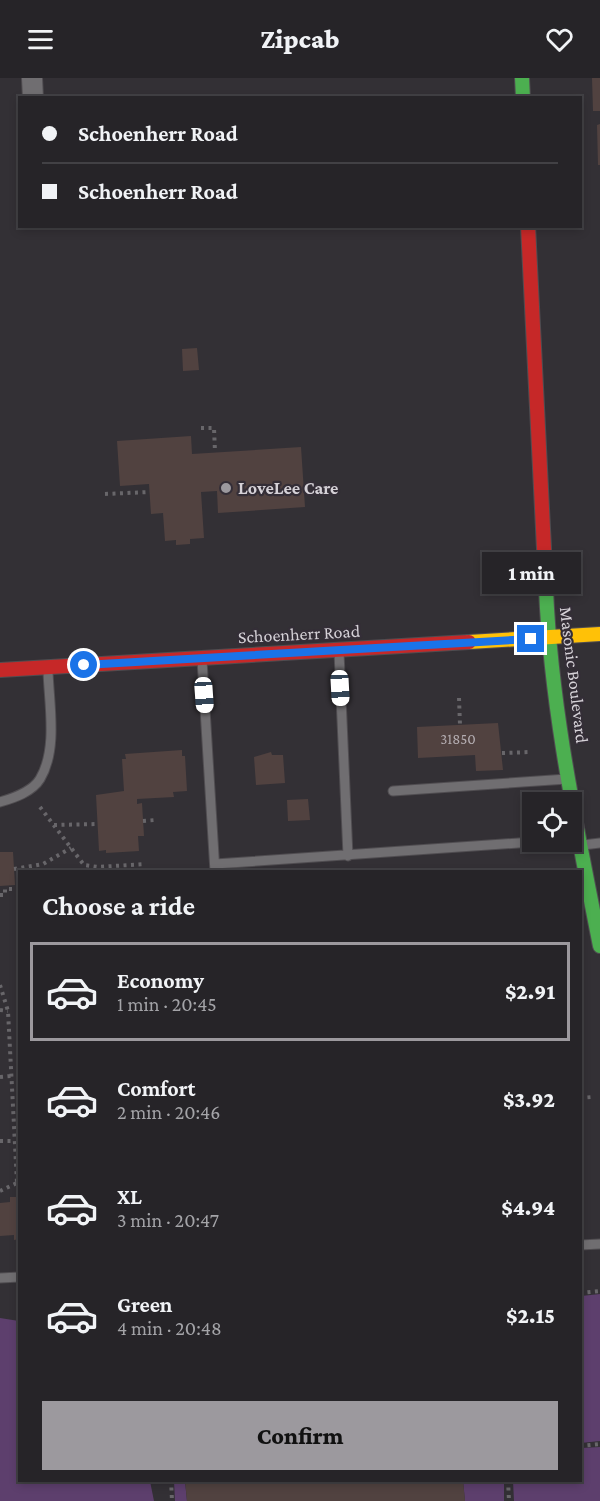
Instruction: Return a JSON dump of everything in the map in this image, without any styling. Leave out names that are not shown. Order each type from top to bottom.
[{"type":"street","points":[[32,78],[33,96]]},
{"type":"street","points":[[522,78],[523,96]]},
{"type":"street","name":"Masonic Boulevard","points":[[528,228],[548,638],[571,792]]},
{"type":"street","name":"Schoenherr Road","points":[[0,670],[600,634]]},
{"type":"street","name":"Masonic Boulevard","points":[[579,852],[600,946]]},
{"type":"lane","points":[[339,650],[348,856]]},
{"type":"lane","points":[[202,658],[215,868],[522,843]]},
{"type":"lane","points":[[0,802],[20,796],[39,780],[48,754],[50,725],[47,667]]},
{"type":"lane","points":[[393,791],[569,779]]},
{"type":"lane","points":[[582,841],[600,843]]},
{"type":"lane","points":[[582,1245],[600,1244]]},
{"type":"lane","points":[[0,1278],[18,1277]]},
{"type":"path","points":[[201,428],[214,428],[215,452]]},
{"type":"path","points":[[105,494],[150,492]]},
{"type":"path","points":[[459,698],[460,725]]},
{"type":"path","points":[[502,753],[531,752]]},
{"type":"path","points":[[40,807],[71,848],[88,866],[145,864]]},
{"type":"path","points":[[143,821],[155,820]]},
{"type":"path","points":[[54,825],[98,824]]},
{"type":"path","points":[[14,869],[34,869],[71,848]]},
{"type":"path","points":[[0,895],[5,895],[5,889],[18,888]]},
{"type":"path","points":[[0,985],[8,1011],[18,1183],[0,1191]]},
{"type":"path","points":[[0,1011],[8,1011]]},
{"type":"path","points":[[0,1077],[11,1076]]},
{"type":"path","points":[[582,1098],[592,1097]]},
{"type":"path","points":[[0,1141],[15,1141]]},
{"type":"path","points":[[582,1293],[600,1292]]},
{"type":"path","points":[[582,1446],[600,1444]]},
{"type":"path","points":[[171,1482],[172,1501]]},
{"type":"path","points":[[508,1482],[509,1501]]},
{"type":"shaded area","points":[[600,1294],[600,1441],[582,1443],[582,1296]]},
{"type":"shaded area","points":[[0,1318],[18,1321],[18,1482],[150,1482],[154,1501],[0,1501]]},
{"type":"shaded area","points":[[600,1447],[600,1501],[514,1501],[513,1482],[582,1482],[582,1448]]},
{"type":"shaded area","points":[[174,1482],[185,1482],[187,1501],[175,1501]]},
{"type":"shaded area","points":[[463,1482],[504,1482],[504,1501],[465,1501]]},
{"type":"building","points":[[592,78],[600,78],[600,111],[593,111]]},
{"type":"building","points":[[600,124],[600,165],[598,165],[597,125]]},
{"type":"building","points":[[197,348],[199,370],[183,371],[182,349]]},
{"type":"building","name":"LoveLee Care","points":[[191,436],[192,454],[301,447],[305,507],[218,513],[217,491],[201,492],[204,538],[190,539],[190,544],[176,545],[176,540],[165,541],[163,513],[151,514],[149,484],[120,486],[117,441]]},
{"type":"building","points":[[498,723],[503,770],[476,771],[475,755],[418,758],[417,727]]},
{"type":"building","points":[[182,750],[182,756],[185,756],[187,791],[173,792],[174,797],[137,799],[137,804],[142,803],[144,836],[138,836],[139,851],[106,853],[106,850],[99,851],[96,795],[124,791],[122,759],[126,759],[125,754]]},
{"type":"building","points":[[271,752],[272,755],[283,755],[285,783],[256,785],[254,757]]},
{"type":"building","points":[[308,799],[310,820],[288,821],[287,800]]},
{"type":"building","points":[[0,852],[13,852],[15,885],[0,886]]},
{"type":"building","points":[[10,1197],[18,1197],[18,1239],[14,1240],[14,1235],[0,1236],[0,1203],[10,1202]]},
{"type":"building","points":[[185,1482],[463,1482],[465,1501],[187,1501]]},
{"type":"traffic: fast","points":[[522,78],[523,96]]},
{"type":"traffic: fast","points":[[546,589],[559,724],[600,946]]},
{"type":"traffic: slow","points":[[469,642],[600,634]]},
{"type":"traffic: jam","points":[[528,228],[546,589]]},
{"type":"traffic: jam","points":[[0,670],[469,642]]},
{"type":"place","name":"LoveLee Care","points":[[226,488]]},
{"type":"route","points":[[84,665],[531,639]]}]
